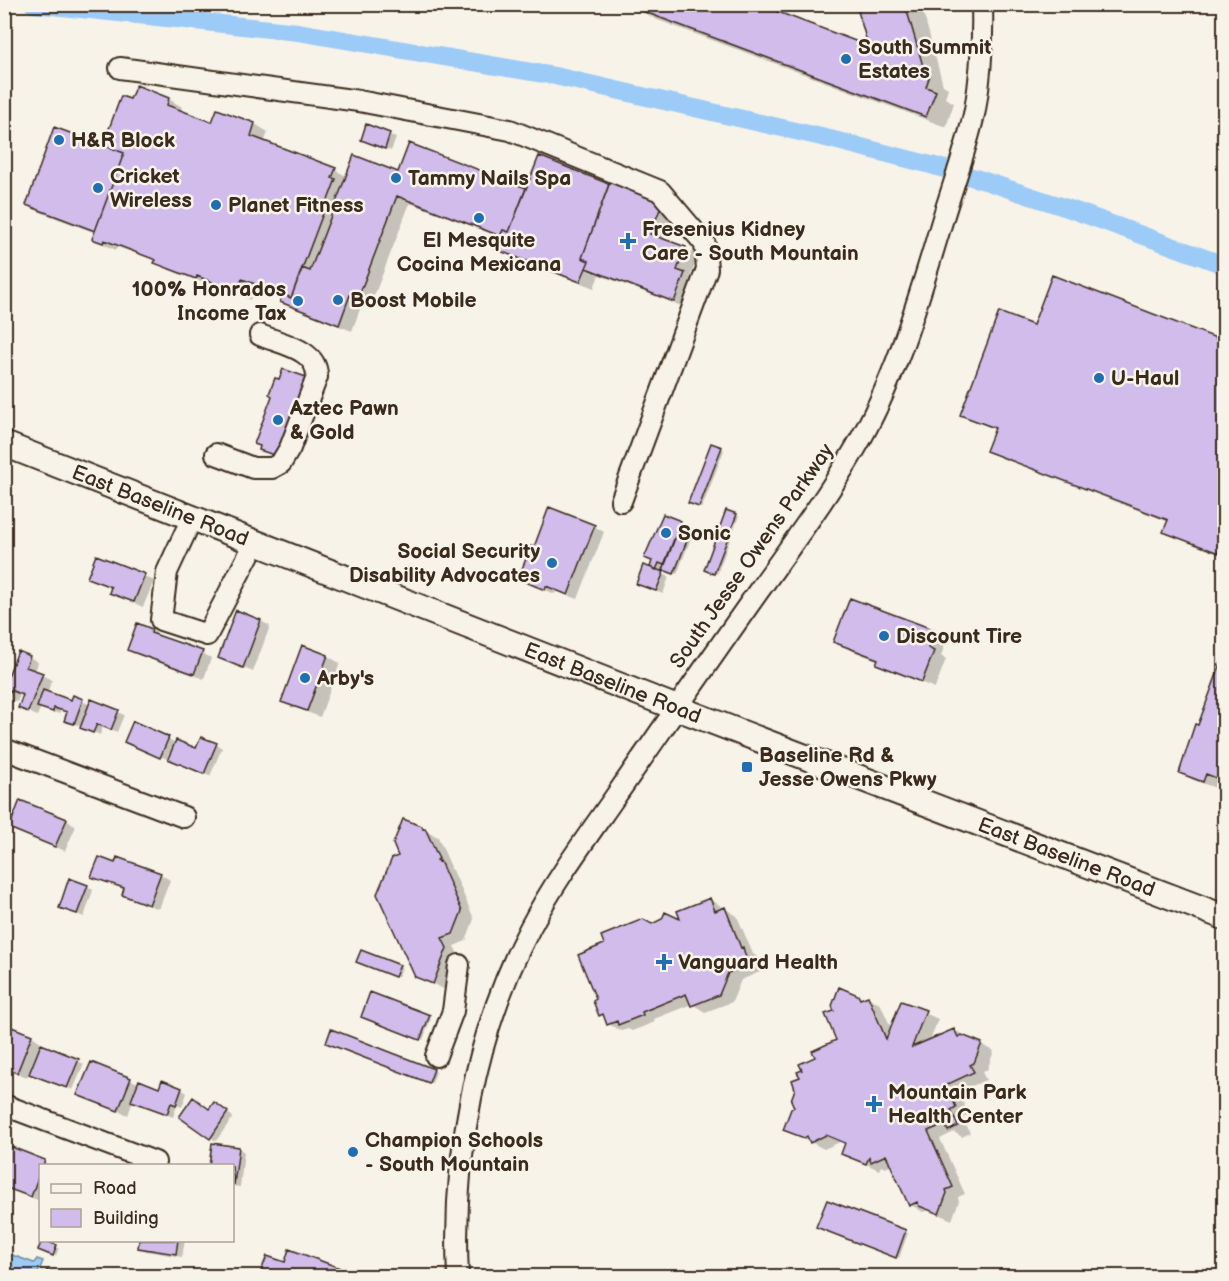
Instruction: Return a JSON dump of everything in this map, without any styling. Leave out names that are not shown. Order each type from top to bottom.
[{"type":"main road","name":"East Baseline Road","points":[[4,444],[676,708],[1224,917]]},
{"type":"street","name":"South Jesse Owens Parkway","points":[[458,1276],[458,1203],[463,1149],[476,1078],[495,1009],[522,945],[546,899],[676,708],[790,548],[858,445],[903,348],[966,144],[979,83],[983,30],[982,4]]},
{"type":"street","points":[[120,68],[359,101],[510,130],[660,191],[705,244],[707,269],[621,501]]},
{"type":"street","points":[[216,454],[254,468],[272,468],[281,463],[290,448],[317,377],[317,368],[308,354],[260,335]]},
{"type":"street","points":[[192,518],[167,572],[161,620],[207,635],[255,543]]},
{"type":"street","points":[[4,749],[184,817]]},
{"type":"street","points":[[436,1056],[453,1011],[459,965]]},
{"type":"street","points":[[4,1105],[156,1162]]},
{"type":"water","points":[[4,1252],[34,1263],[37,1259],[43,1261],[37,1276],[5,1276]]},
{"type":"building","name":"South Summit Estates","points":[[635,4],[757,4],[866,45],[856,4],[905,4],[925,73],[930,75],[926,87],[936,91],[926,117],[634,8]]},
{"type":"building","name":"Planet Fitness","points":[[136,85],[169,98],[167,105],[212,122],[217,109],[255,123],[251,136],[336,168],[332,178],[336,179],[291,298],[242,279],[236,294],[197,276],[196,279],[154,263],[156,260],[104,240],[103,243],[92,239],[124,153],[103,145],[121,96],[130,99]]},
{"type":"building","points":[[366,124],[390,133],[385,149],[361,140]]},
{"type":"building","points":[[54,127],[124,153],[95,231],[26,205]]},
{"type":"building","points":[[409,143],[526,188],[509,232],[503,230],[500,236],[397,196],[358,298],[350,295],[339,325],[280,302],[283,294],[291,298],[302,268],[310,271],[354,155],[398,172]]},
{"type":"building","points":[[539,156],[609,184],[582,258],[589,261],[580,282],[495,249],[503,230],[509,232]]},
{"type":"building","name":"Fresenius Kidney Care - South Mountain","points":[[610,182],[663,202],[650,234],[686,247],[677,270],[685,273],[674,302],[586,268],[589,261],[582,258]]},
{"type":"building","name":"U-Haul","points":[[1052,275],[1224,341],[1224,555],[1163,532],[1168,520],[986,451],[995,428],[960,415],[999,312],[1033,325]]},
{"type":"building","name":"Aztec Pawn & Gold","points":[[283,369],[309,378],[280,457],[259,450],[260,446],[254,444],[272,396],[269,394],[275,378],[279,379]]},
{"type":"building","points":[[711,443],[722,447],[699,507],[688,503]]},
{"type":"building","name":"Social Security Disability Advocates","points":[[549,507],[595,525],[568,595],[546,586],[545,590],[518,579],[531,546],[534,547]]},
{"type":"building","points":[[726,510],[737,514],[714,574],[704,570]]},
{"type":"building","name":"Sonic","points":[[663,514],[681,521],[664,565],[659,563],[656,570],[650,567],[652,561],[644,558]]},
{"type":"building","points":[[680,525],[691,530],[674,574],[663,570]]},
{"type":"building","points":[[96,555],[145,574],[134,602],[109,593],[111,587],[87,578]]},
{"type":"building","points":[[643,565],[664,572],[656,591],[636,584]]},
{"type":"building","name":"Discount Tire","points":[[850,598],[935,630],[928,648],[934,651],[922,682],[876,664],[878,659],[833,642]]},
{"type":"building","points":[[236,610],[261,620],[243,668],[218,658]]},
{"type":"building","points":[[137,623],[152,629],[151,633],[203,651],[194,674],[127,650]]},
{"type":"building","name":"Arby's","points":[[302,645],[328,655],[307,711],[281,702]]},
{"type":"building","points":[[18,651],[30,656],[26,667],[43,673],[28,712],[18,708],[23,695],[10,690],[7,698],[4,697],[4,675],[8,676]]},
{"type":"building","points":[[1224,655],[1224,781],[1206,774],[1203,782],[1179,773],[1195,724],[1198,725]]},
{"type":"building","points":[[43,690],[71,700],[73,695],[83,699],[74,724],[64,721],[67,712],[54,708],[53,712],[37,707]]},
{"type":"building","points":[[91,699],[119,710],[111,730],[97,724],[93,733],[80,728]]},
{"type":"building","points":[[133,721],[169,737],[160,758],[124,742]]},
{"type":"building","points":[[201,737],[217,743],[204,774],[168,759],[176,740],[196,748]]},
{"type":"building","points":[[20,800],[67,819],[55,847],[9,828]]},
{"type":"building","points":[[403,819],[425,828],[439,859],[437,860],[440,861],[462,911],[453,934],[442,938],[447,948],[433,984],[415,977],[377,894],[392,858],[398,856],[393,844]]},
{"type":"building","points":[[99,857],[115,863],[117,857],[161,873],[149,905],[122,895],[124,888],[91,877]]},
{"type":"building","points":[[69,878],[88,885],[77,914],[59,908]]},
{"type":"building","name":"Vanguard Health","points":[[710,898],[715,911],[725,907],[741,948],[743,947],[748,965],[728,973],[719,995],[691,1006],[686,994],[642,1012],[643,1015],[618,1025],[617,1021],[607,1025],[603,1014],[599,1016],[593,1001],[596,999],[578,955],[604,944],[601,936],[643,919],[652,924],[662,919],[665,912],[680,919],[677,911]]},
{"type":"building","points":[[361,950],[400,965],[395,977],[356,962]]},
{"type":"building","name":"Mountain Park Health Center","points":[[839,987],[858,995],[860,999],[868,996],[886,1039],[901,1001],[926,1010],[912,1047],[954,1029],[958,1037],[962,1035],[982,1043],[974,1063],[970,1065],[974,1072],[946,1085],[956,1107],[951,1110],[958,1126],[948,1131],[945,1124],[928,1131],[953,1187],[946,1190],[939,1214],[919,1206],[917,1202],[909,1206],[886,1155],[871,1162],[869,1157],[866,1164],[841,1154],[845,1143],[826,1135],[810,1143],[807,1136],[804,1138],[783,1130],[791,1109],[794,1107],[791,1100],[795,1089],[792,1080],[800,1077],[797,1072],[802,1070],[799,1064],[815,1057],[812,1051],[836,1040],[825,1014],[834,1011],[832,1006]]},
{"type":"building","points":[[370,992],[430,1015],[420,1040],[361,1017]]},
{"type":"building","points":[[4,1024],[32,1035],[17,1073],[4,1068]]},
{"type":"building","points":[[331,1029],[434,1069],[429,1083],[326,1043]]},
{"type":"building","points":[[41,1044],[79,1059],[67,1088],[29,1074]]},
{"type":"building","points":[[91,1062],[131,1078],[118,1111],[77,1095]]},
{"type":"building","points":[[139,1080],[159,1088],[162,1080],[182,1088],[176,1105],[171,1103],[167,1114],[131,1101]]},
{"type":"building","points":[[193,1097],[209,1109],[214,1102],[228,1112],[210,1139],[179,1117]]},
{"type":"building","points":[[212,1143],[239,1147],[234,1185],[234,1164],[209,1164]]},
{"type":"building","points":[[4,1144],[45,1160],[44,1164],[39,1164],[39,1175],[31,1197],[4,1187]]},
{"type":"building","points":[[827,1200],[906,1230],[896,1258],[816,1227]]},
{"type":"building","points":[[41,1242],[57,1245],[53,1256],[38,1250]]},
{"type":"building","points":[[139,1242],[178,1242],[176,1254],[138,1248]]},
{"type":"building","points":[[289,1249],[340,1268],[337,1276],[259,1276],[267,1256],[285,1262]]},
{"type":"building","points":[[47,1270],[65,1276],[44,1276]]},
{"type":"waterway","points":[[33,4],[298,32],[555,76],[830,139],[931,165],[1070,209],[1224,265]]},
{"type":"place","name":"South Summit Estates","points":[[846,59]]},
{"type":"place","name":"H&R Block","points":[[59,140]]},
{"type":"place","name":"Tammy Nails Spa","points":[[396,178]]},
{"type":"place","name":"Cricket Wireless","points":[[98,188]]},
{"type":"place","name":"Planet Fitness","points":[[216,205]]},
{"type":"place","name":"El Mesquite Cocina Mexicana","points":[[479,218]]},
{"type":"place","name":"Fresenius Kidney Care - South Mountain","points":[[628,241]]},
{"type":"place","name":"Boost Mobile","points":[[338,300]]},
{"type":"place","name":"100% Honrados Income Tax","points":[[298,301]]},
{"type":"place","name":"U-Haul","points":[[1099,378]]},
{"type":"place","name":"Aztec Pawn & Gold","points":[[278,420]]},
{"type":"place","name":"Sonic","points":[[666,533]]},
{"type":"place","name":"Social Security Disability Advocates","points":[[552,563]]},
{"type":"place","name":"Discount Tire","points":[[884,636]]},
{"type":"place","name":"Arby's","points":[[305,678]]},
{"type":"place","name":"Baseline Rd & Jesse Owens Pkwy","points":[[747,767]]},
{"type":"place","name":"Vanguard Health","points":[[664,962]]},
{"type":"place","name":"Mountain Park Health Center","points":[[874,1104]]},
{"type":"place","name":"Champion Schools - South Mountain","points":[[353,1152]]}]
